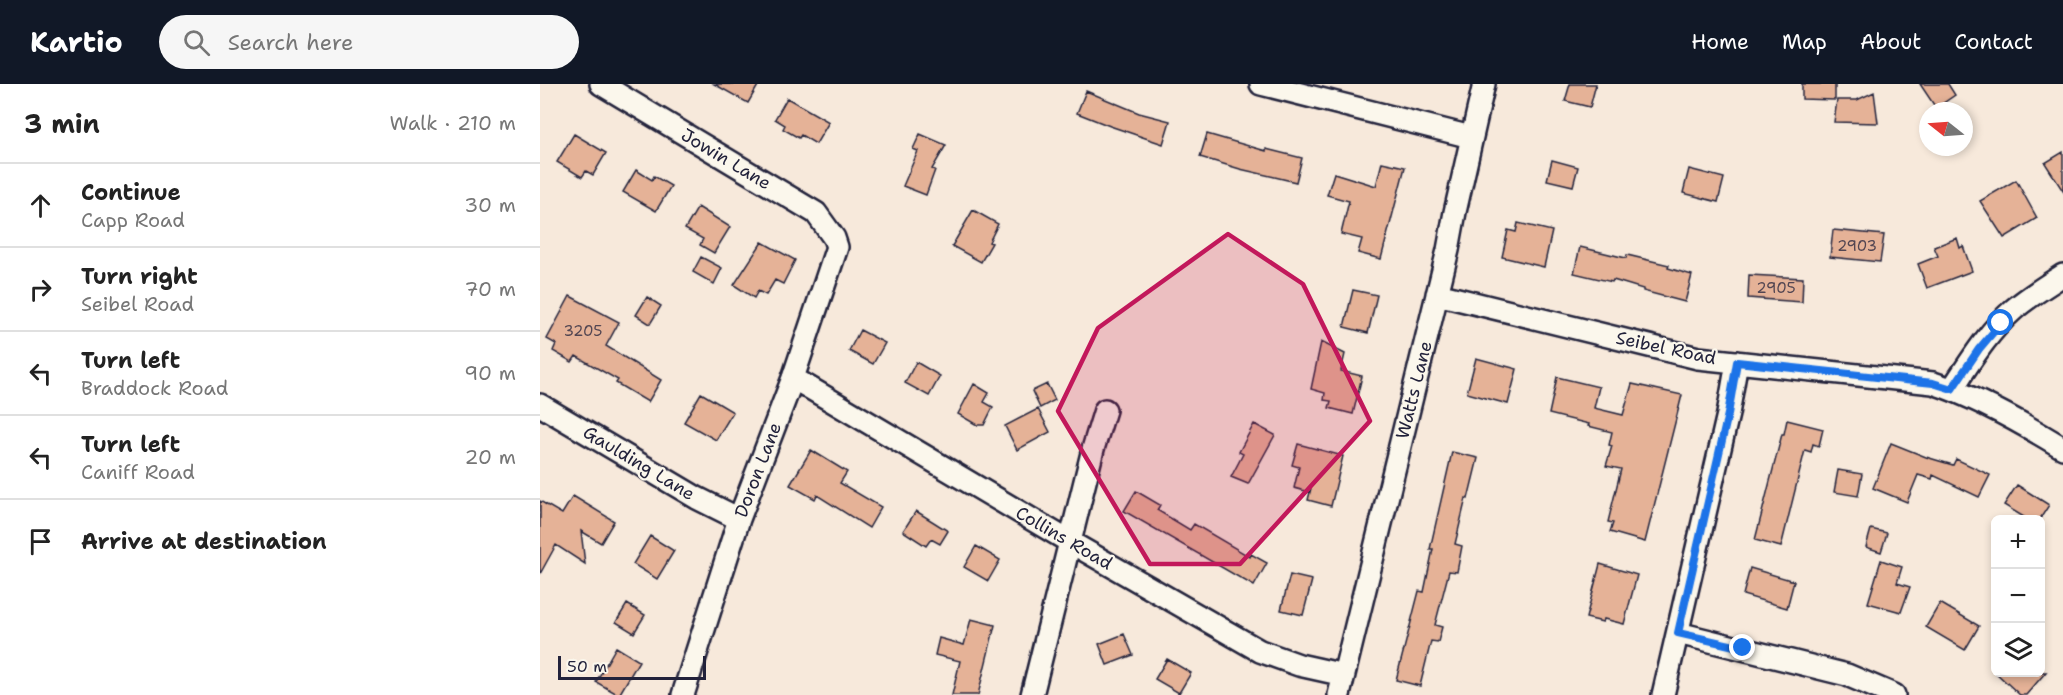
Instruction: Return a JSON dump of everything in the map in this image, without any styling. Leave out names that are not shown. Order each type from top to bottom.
[{"type":"street","name":"Jowin Lane","points":[[601,84],[816,213],[834,238],[837,247]]},
{"type":"street","points":[[1261,84],[1471,137]]},
{"type":"street","name":"Watts Lane","points":[[1342,685],[1437,294],[1484,84]]},
{"type":"street","name":"Doron Lane","points":[[683,695],[739,519],[793,378],[837,247]]},
{"type":"street","points":[[1952,389],[1979,349],[2013,310],[2063,275]]},
{"type":"street","name":"Seibel Road","points":[[1437,294],[1698,358],[1933,383],[1952,389],[2018,422],[2063,448]]},
{"type":"street","points":[[1663,695],[1728,414],[1737,362]]},
{"type":"street","name":"Collins Road","points":[[793,378],[1260,651],[1299,665],[1342,685]]},
{"type":"street","name":"Gaulding Lane","points":[[540,405],[697,498],[739,519]]},
{"type":"street","points":[[1032,695],[1105,410]]},
{"type":"street","points":[[1678,633],[1847,675],[1894,695]]},
{"type":"highlighted area","points":[[1228,234],[1303,284],[1370,421],[1240,564],[1150,564],[1058,411],[1098,328]]},
{"type":"building","points":[[714,84],[759,84],[748,103]]},
{"type":"building","points":[[1570,84],[1596,84],[1590,107],[1565,101]]},
{"type":"building","points":[[1802,84],[1835,84],[1835,100],[1802,99]]},
{"type":"building","points":[[1920,84],[1948,84],[1955,95],[1945,102],[1932,102]]},
{"type":"building","points":[[1086,91],[1139,113],[1170,121],[1163,144],[1077,113]]},
{"type":"building","points":[[1874,92],[1878,123],[1834,122],[1837,100],[1857,100]]},
{"type":"building","points":[[787,98],[829,122],[816,144],[801,135],[799,138],[783,129],[785,125],[775,119]]},
{"type":"building","points":[[574,134],[606,153],[593,175],[586,171],[582,177],[557,162]]},
{"type":"building","points":[[920,134],[946,145],[932,169],[935,170],[926,195],[903,186],[918,151],[913,149]]},
{"type":"building","points":[[1207,134],[1266,151],[1266,149],[1302,158],[1296,182],[1200,157]]},
{"type":"building","points":[[2063,152],[2063,191],[2045,163]]},
{"type":"building","points":[[1552,160],[1578,167],[1573,186],[1547,180]]},
{"type":"building","points":[[1382,162],[1405,167],[1381,259],[1358,253],[1362,239],[1341,234],[1349,201],[1327,195],[1334,173],[1376,186]]},
{"type":"building","points":[[1689,169],[1724,178],[1718,202],[1683,193]]},
{"type":"building","points":[[636,170],[652,180],[654,176],[671,186],[656,211],[623,192]]},
{"type":"building","points":[[2016,180],[2037,218],[2004,238],[1980,201]]},
{"type":"building","points":[[698,207],[730,227],[714,253],[700,245],[703,239],[685,229]]},
{"type":"building","points":[[973,210],[998,224],[989,242],[992,243],[981,262],[952,246]]},
{"type":"building","points":[[1518,223],[1552,231],[1544,267],[1502,257],[1508,230],[1516,232]]},
{"type":"building","points":[[1833,230],[1884,235],[1880,262],[1830,257]]},
{"type":"building","points":[[1957,238],[1960,248],[1963,246],[1972,271],[1927,288],[1918,264],[1938,256],[1934,247]]},
{"type":"building","points":[[762,242],[795,260],[783,284],[775,280],[766,295],[758,291],[754,298],[734,285]]},
{"type":"building","points":[[1580,247],[1669,265],[1668,268],[1692,275],[1685,302],[1613,280],[1612,282],[1574,273]]},
{"type":"building","points":[[701,257],[722,268],[714,284],[693,272]]},
{"type":"building","points":[[1749,275],[1803,278],[1802,302],[1748,298]]},
{"type":"building","points":[[1353,290],[1377,295],[1368,333],[1344,327]]},
{"type":"building","points":[[570,296],[619,322],[606,346],[661,380],[648,402],[616,383],[618,380],[576,356],[572,362],[553,351],[556,344],[547,339]]},
{"type":"building","points":[[647,297],[661,306],[650,324],[636,315]]},
{"type":"building","points":[[860,330],[885,343],[873,364],[849,351]]},
{"type":"building","points":[[1321,342],[1345,354],[1341,371],[1362,376],[1353,414],[1329,408],[1331,401],[1324,400],[1325,393],[1311,389]]},
{"type":"building","points":[[1476,358],[1517,369],[1508,404],[1467,393]]},
{"type":"building","points":[[916,362],[940,376],[929,396],[905,383]]},
{"type":"building","points":[[1557,377],[1599,387],[1594,408],[1623,415],[1632,384],[1682,395],[1645,542],[1610,532],[1613,523],[1608,522],[1621,469],[1606,466],[1612,446],[1609,445],[1612,432],[1549,414]]},
{"type":"building","points":[[974,384],[989,393],[984,402],[993,407],[984,425],[977,425],[958,414]]},
{"type":"building","points":[[1047,384],[1055,400],[1040,408],[1032,391]]},
{"type":"building","points":[[701,393],[733,412],[716,440],[684,422]]},
{"type":"building","points":[[1038,409],[1050,432],[1017,450],[1005,426]]},
{"type":"building","points":[[1787,420],[1823,429],[1819,446],[1813,444],[1811,452],[1805,450],[1781,547],[1755,540]]},
{"type":"building","points":[[1254,424],[1275,435],[1248,484],[1231,477],[1243,454],[1239,452]]},
{"type":"building","points":[[1891,443],[1953,465],[1956,459],[1990,475],[1979,497],[1933,475],[1932,479],[1918,475],[1907,502],[1873,488]]},
{"type":"building","points":[[1298,444],[1343,456],[1331,506],[1308,500],[1311,488],[1309,492],[1294,488],[1299,467],[1292,465]]},
{"type":"building","points":[[811,450],[847,472],[840,483],[881,507],[869,528],[817,495],[815,499],[790,485]]},
{"type":"building","points":[[1452,452],[1478,458],[1455,544],[1462,546],[1457,572],[1449,571],[1435,625],[1442,627],[1438,642],[1431,641],[1420,686],[1396,680],[1419,591],[1424,592],[1433,549],[1430,549]]},
{"type":"building","points":[[1838,470],[1862,474],[1858,496],[1834,492]]},
{"type":"building","points":[[2017,485],[2049,505],[2043,515],[2020,515],[2004,505]]},
{"type":"building","points":[[1136,491],[1160,505],[1157,510],[1190,530],[1194,524],[1250,557],[1251,554],[1267,563],[1254,586],[1124,511]]},
{"type":"building","points":[[573,496],[614,521],[601,543],[581,531],[585,564],[556,545],[540,574],[540,501],[562,514]]},
{"type":"building","points":[[916,511],[948,531],[940,544],[931,539],[926,546],[903,531]]},
{"type":"building","points":[[1871,529],[1887,533],[1881,552],[1866,547]]},
{"type":"building","points":[[650,536],[674,551],[657,579],[633,564]]},
{"type":"building","points":[[976,546],[1000,560],[988,581],[964,567]]},
{"type":"building","points":[[1881,560],[1902,567],[1897,583],[1910,587],[1901,612],[1868,603]]},
{"type":"building","points":[[1600,564],[1637,575],[1624,624],[1604,619],[1603,622],[1586,618]]},
{"type":"building","points":[[1750,568],[1794,581],[1787,608],[1743,595]]},
{"type":"building","points":[[1290,575],[1312,580],[1303,615],[1281,610]]},
{"type":"building","points":[[1940,603],[1979,626],[1965,650],[1926,627]]},
{"type":"building","points":[[627,604],[645,615],[634,633],[616,622]]},
{"type":"building","points":[[971,619],[995,625],[978,695],[952,695],[960,661],[935,655],[939,638],[964,645]]},
{"type":"building","points":[[1124,634],[1133,655],[1107,665],[1099,644]]},
{"type":"building","points":[[616,647],[639,661],[619,695],[596,682]]},
{"type":"building","points":[[1167,659],[1191,673],[1179,693],[1155,679]]},
{"type":"building","points":[[2000,677],[2042,677],[2026,695],[2020,695]]},
{"type":"route","points":[[1743,648],[1678,633],[1728,414],[1737,362],[1933,383],[1952,389],[1979,349],[2001,323]]}]
